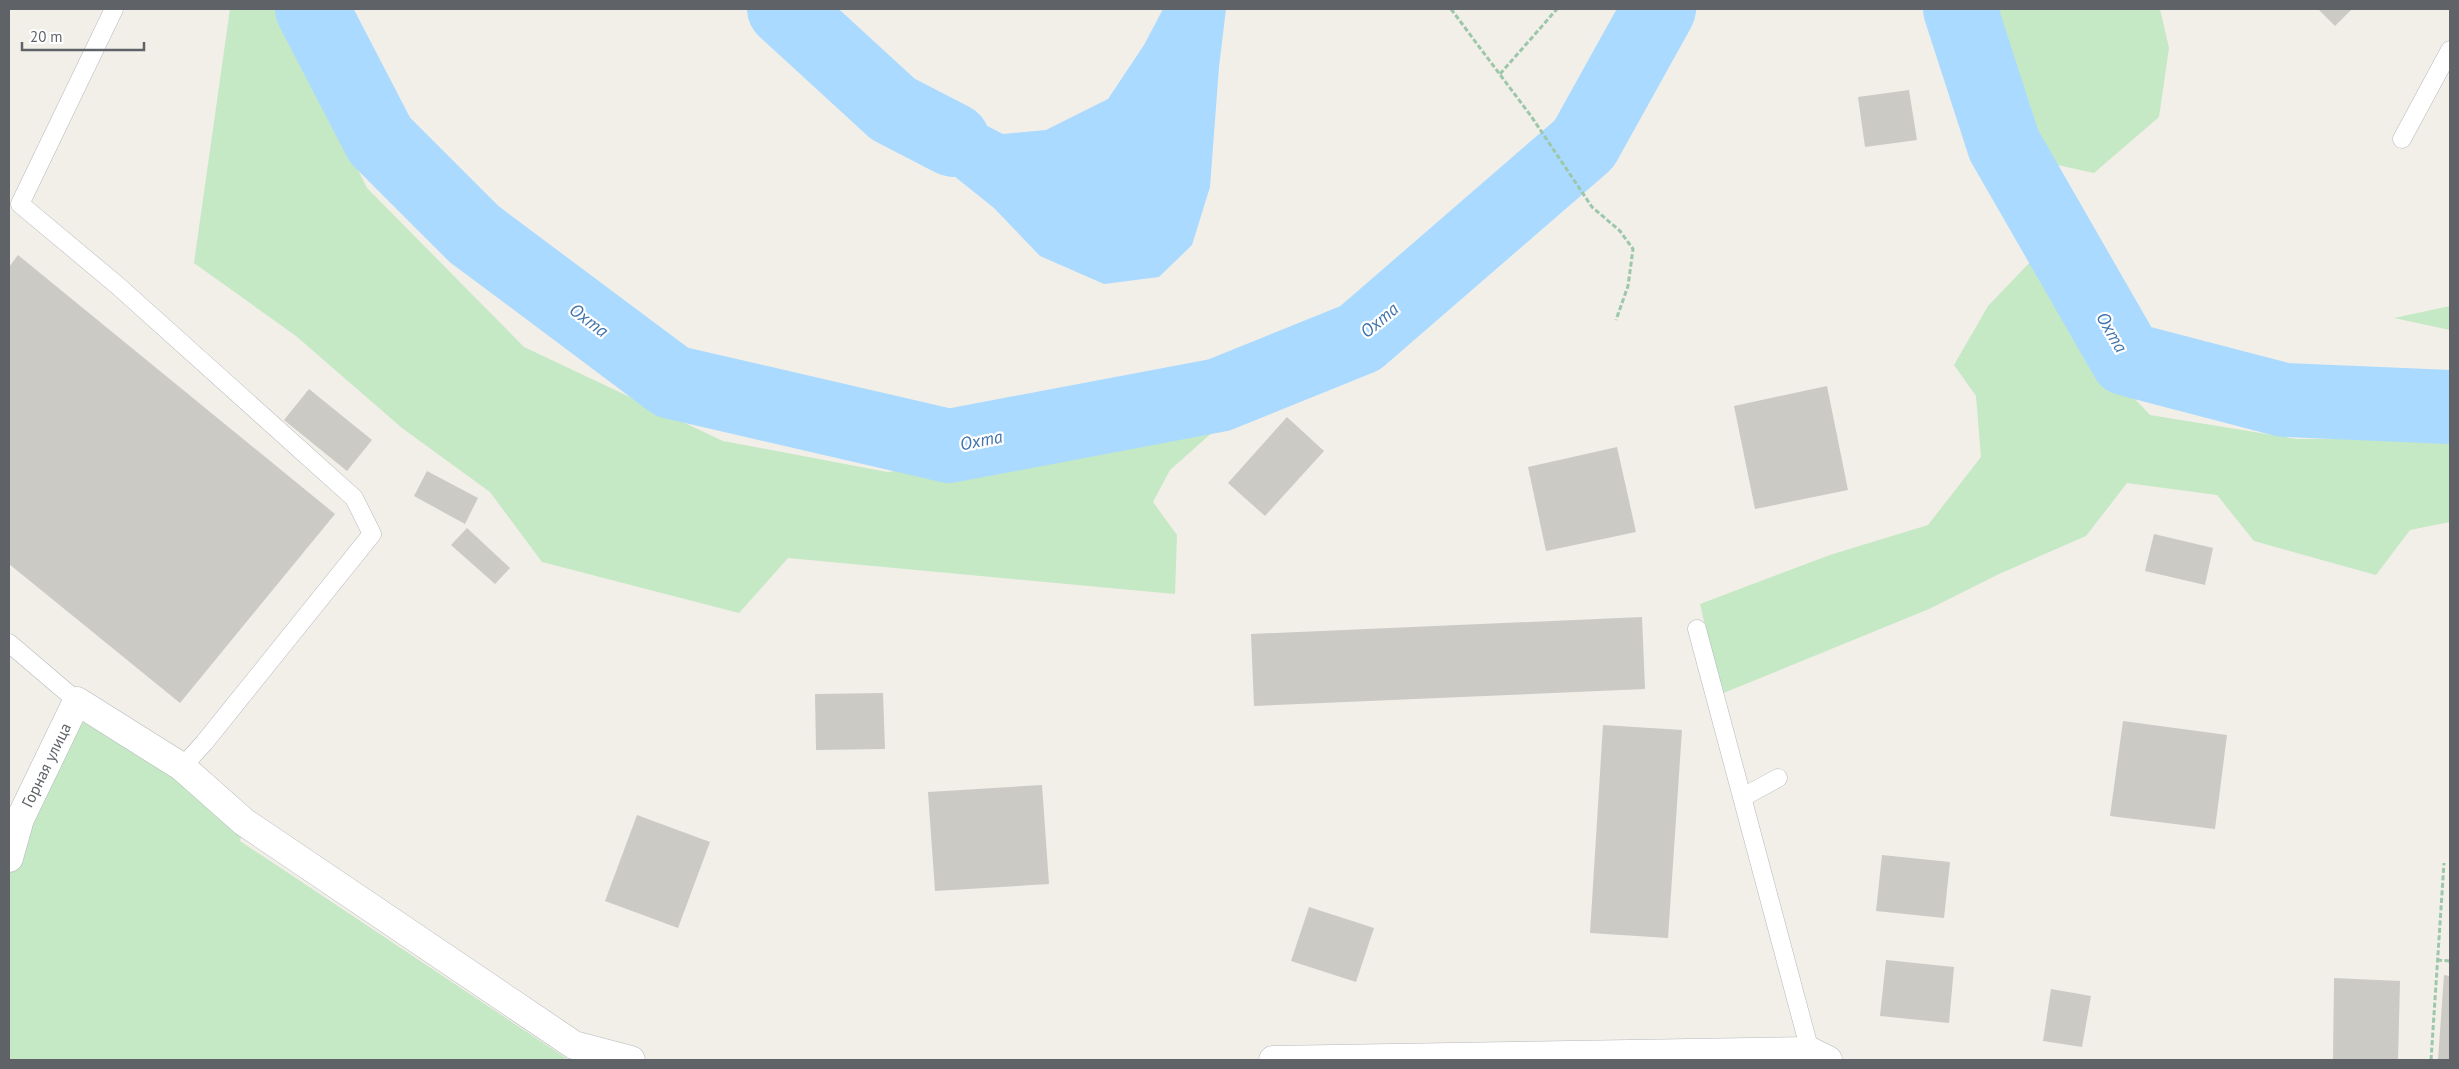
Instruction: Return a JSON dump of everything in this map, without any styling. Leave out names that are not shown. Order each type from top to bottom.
[{"type":"street","points":[[77,701],[182,767],[244,822],[574,1045],[631,1060]]},
{"type":"street","name":"Горная улица","points":[[9,858],[20,819],[77,701]]},
{"type":"street","points":[[1273,1060],[1819,1056]]},
{"type":"lane","points":[[114,9],[20,204],[116,285],[354,498],[372,534],[204,743],[182,767]]},
{"type":"lane","points":[[2402,139],[2450,50]]},
{"type":"lane","points":[[1697,630],[1819,1056]]},
{"type":"lane","points":[[9,643],[77,701]]},
{"type":"lane","points":[[1744,797],[1778,778]]},
{"type":"path","points":[[1451,9],[1531,116],[1592,207],[1620,230],[1633,250],[1628,286],[1616,320]]},
{"type":"path","points":[[1500,74],[1557,9]]},
{"type":"path","points":[[2431,1060],[2444,863]]},
{"type":"path","points":[[2437,960],[2450,961]]},
{"type":"green space","points":[[230,9],[287,9],[283,20],[367,188],[524,347],[723,441],[887,472],[1214,431],[1170,470],[1153,502],[1177,535],[1175,594],[788,558],[739,613],[542,562],[490,492],[402,428],[296,336],[194,263]]},
{"type":"green space","points":[[1990,9],[2160,9],[2169,48],[2159,117],[2094,173],[2039,161],[1993,40]]},
{"type":"green space","points":[[2036,256],[2077,338],[2150,415],[2297,439],[2450,438],[2450,522],[2410,530],[2376,575],[2254,541],[2217,495],[2127,483],[2086,536],[1999,574],[1929,609],[1721,694],[1700,604],[1830,555],[1928,525],[1981,457],[1976,396],[1954,365],[1988,306]]},
{"type":"green space","points":[[2450,306],[2450,330],[2394,318]]},
{"type":"green space","points":[[77,701],[244,822],[240,841],[569,1060],[9,1060],[9,858]]},
{"type":"water","points":[[1163,9],[1226,9],[1219,67],[1210,187],[1192,245],[1159,277],[1104,284],[1040,256],[994,208],[859,100],[882,65],[956,110],[1003,134],[1046,130],[1108,99],[1144,45]]},
{"type":"building","points":[[2318,9],[2352,9],[2335,26]]},
{"type":"building","points":[[1909,90],[1917,140],[1865,147],[1858,97]]},
{"type":"building","points":[[18,255],[335,514],[180,703],[9,564],[9,267]]},
{"type":"building","points":[[1827,386],[1848,490],[1755,509],[1734,406]]},
{"type":"building","points":[[309,389],[372,440],[347,471],[284,420]]},
{"type":"building","points":[[1287,417],[1324,451],[1265,516],[1228,483]]},
{"type":"building","points":[[1617,447],[1636,532],[1546,551],[1528,467]]},
{"type":"building","points":[[427,471],[478,498],[465,524],[414,496]]},
{"type":"building","points":[[467,528],[510,568],[495,584],[451,545]]},
{"type":"building","points":[[2154,534],[2213,548],[2205,585],[2145,571]]},
{"type":"building","points":[[1642,617],[1645,689],[1254,706],[1251,634]]},
{"type":"building","points":[[883,693],[885,749],[816,750],[815,694]]},
{"type":"building","points":[[2123,721],[2227,735],[2215,829],[2110,816]]},
{"type":"building","points":[[1603,725],[1682,730],[1668,938],[1590,933]]},
{"type":"building","points":[[1042,785],[1049,884],[935,891],[928,792]]},
{"type":"building","points":[[637,815],[710,842],[678,928],[605,901]]},
{"type":"building","points":[[1882,855],[1950,862],[1944,918],[1876,911]]},
{"type":"building","points":[[1309,907],[1374,928],[1356,982],[1291,961]]},
{"type":"building","points":[[1886,960],[1954,967],[1949,1023],[1880,1016]]},
{"type":"building","points":[[2444,975],[2450,976],[2450,1060],[2438,1060]]},
{"type":"building","points":[[2334,978],[2400,981],[2398,1060],[2333,1060]]},
{"type":"building","points":[[2051,989],[2091,996],[2082,1047],[2043,1041]]},
{"type":"waterway","name":"Охта","points":[[312,9],[380,140],[474,234],[672,382],[949,446],[1219,395],[1360,338],[1584,144],[1659,9]]},
{"type":"waterway","name":"Охта","points":[[784,9],[893,109],[953,140]]},
{"type":"waterway","name":"Охта","points":[[1960,9],[2004,145],[2127,359],[2284,400],[2450,407]]}]
